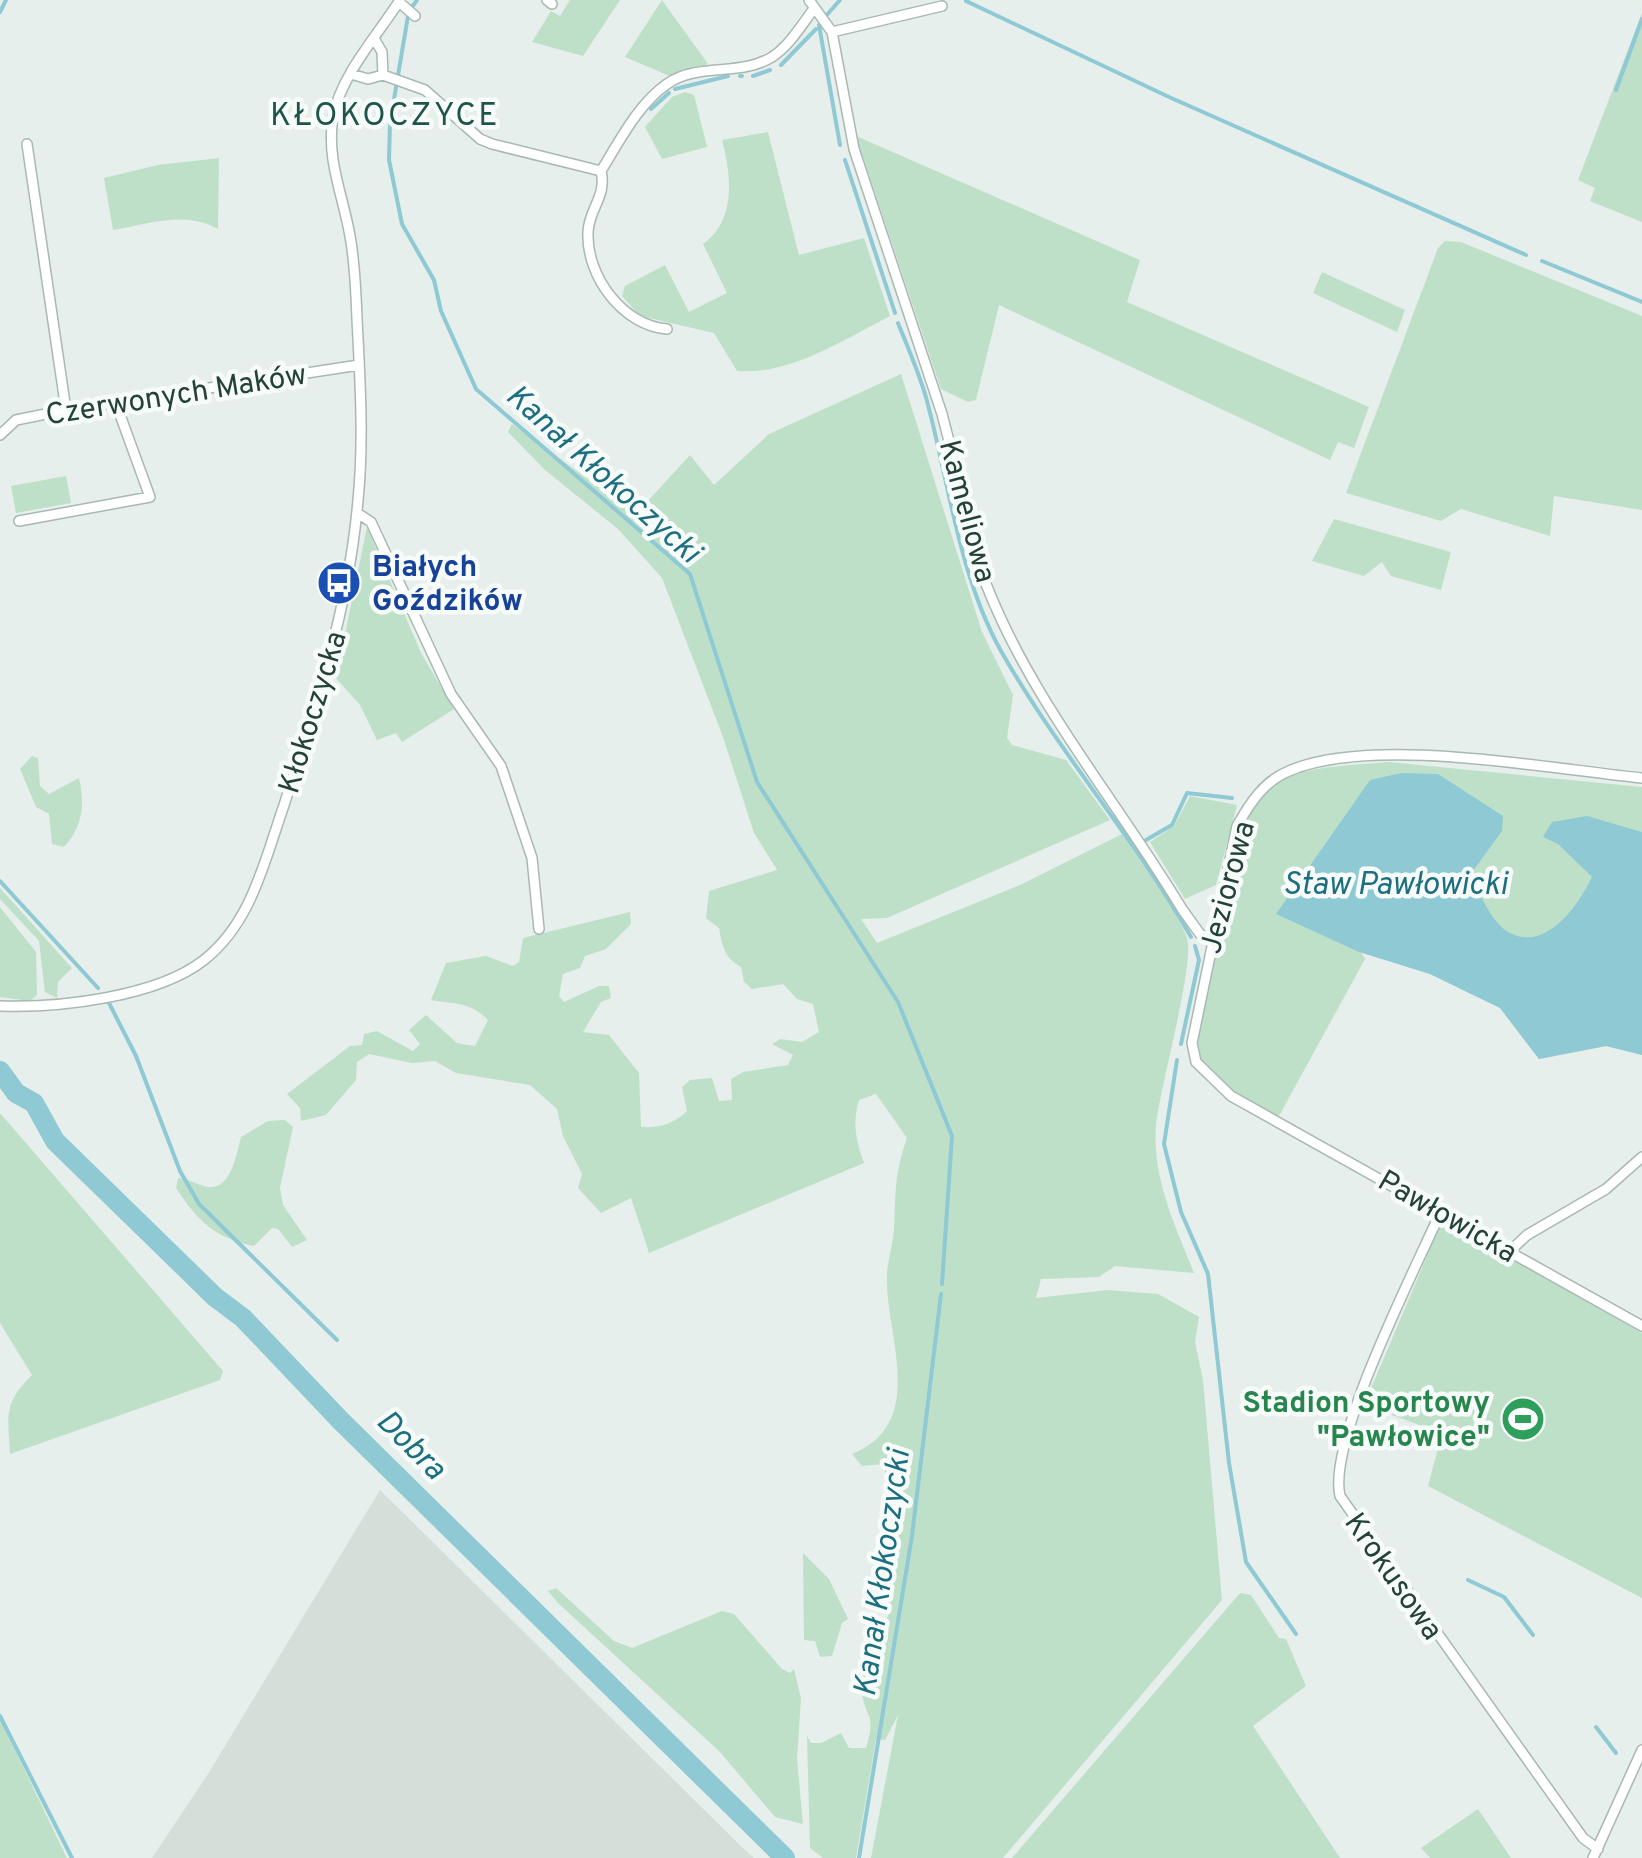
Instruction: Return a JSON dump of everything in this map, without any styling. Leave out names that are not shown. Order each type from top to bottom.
[{"type":"street","points":[[399,1],[415,16]]},
{"type":"street","name":"Kłokoczycka","points":[[0,1006],[83,1000],[178,976],[202,962],[233,932],[258,881],[326,677],[357,512],[359,365],[353,256],[333,173],[330,137],[340,94],[399,1]]},
{"type":"street","points":[[667,329],[639,324],[626,314],[597,266],[588,233],[604,188],[602,171],[634,118],[668,83],[702,70],[747,66],[771,58],[811,5],[832,32],[942,6]]},
{"type":"street","name":"Kameliowa","points":[[832,32],[854,149],[911,312],[986,584],[1002,624],[1042,695],[1182,909],[1200,934],[1212,939]]},
{"type":"street","points":[[375,40],[392,78]]},
{"type":"street","points":[[351,74],[368,80],[392,78],[439,98],[480,139],[602,171]]},
{"type":"street","points":[[28,144],[66,410]]},
{"type":"street","name":"Czerwonych Maków","points":[[0,436],[16,420],[66,410],[359,365]]},
{"type":"street","points":[[19,521],[150,497],[115,401]]},
{"type":"street","points":[[357,512],[371,522],[451,694],[501,766],[532,858],[540,930]]},
{"type":"street","name":"Jeziorowa","points":[[1253,1109],[1211,1079],[1192,1052],[1237,826],[1253,799],[1292,769],[1392,756],[1642,778]]},
{"type":"street","name":"Pawłowicka","points":[[1253,1109],[1642,1326]]},
{"type":"street","points":[[1510,1252],[1527,1235],[1576,1210],[1642,1156]]},
{"type":"street","points":[[1630,1168],[1642,1178]]},
{"type":"street","name":"Krokusowa","points":[[1440,1211],[1355,1414],[1339,1465],[1340,1496],[1595,1853]]},
{"type":"street","points":[[1595,1853],[1642,1750]]},
{"type":"shaded area","points":[[380,1490],[754,1858],[152,1858],[208,1774]]},
{"type":"green space","points":[[570,0],[620,0],[583,56],[532,42],[551,11],[560,16]]},
{"type":"green space","points":[[662,0],[708,64],[672,77],[625,57]]},
{"type":"green space","points":[[1642,13],[1642,222],[1590,201],[1595,188],[1578,180]]},
{"type":"green space","points":[[685,92],[694,95],[707,147],[662,159],[645,127],[672,97]]},
{"type":"green space","points":[[768,132],[799,255],[864,238],[890,316],[797,362],[737,371],[714,333],[640,316],[622,296],[625,286],[665,265],[689,312],[727,293],[703,244],[722,222],[729,196],[722,140]]},
{"type":"green space","points":[[856,136],[1140,260],[1127,302],[1369,407],[1354,448],[1338,442],[1330,460],[999,305],[976,400],[968,402],[941,389]]},
{"type":"green space","points":[[219,158],[218,229],[180,219],[113,230],[104,178],[158,165]]},
{"type":"green space","points":[[1445,241],[1461,242],[1642,316],[1642,510],[1554,496],[1550,536],[1461,509],[1441,521],[1346,493],[1438,248]]},
{"type":"green space","points":[[1322,272],[1405,310],[1397,332],[1313,293]]},
{"type":"green space","points":[[901,374],[982,632],[1013,695],[1007,738],[1012,745],[1066,760],[1110,820],[887,918],[861,919],[877,943],[1020,885],[1122,834],[1175,914],[1187,938],[1188,952],[1156,1126],[1156,1145],[1166,1201],[1194,1273],[1115,1266],[1099,1277],[1041,1279],[1036,1298],[1107,1290],[1158,1294],[1199,1317],[1195,1342],[1203,1380],[1222,1600],[1003,1858],[871,1858],[898,1715],[885,1740],[876,1739],[856,1858],[823,1858],[810,1848],[807,1736],[811,1743],[821,1743],[841,1733],[849,1748],[866,1748],[870,1723],[861,1680],[867,1636],[886,1625],[895,1563],[896,1523],[882,1464],[862,1466],[852,1454],[876,1439],[890,1421],[897,1399],[887,1274],[898,1173],[907,1138],[876,1094],[859,1100],[857,1109],[856,1132],[864,1163],[649,1253],[631,1198],[601,1213],[578,1188],[582,1174],[563,1136],[557,1109],[530,1085],[456,1073],[435,1061],[412,1063],[369,1054],[357,1062],[356,1080],[326,1115],[301,1121],[300,1108],[287,1094],[350,1046],[362,1045],[364,1034],[377,1031],[413,1051],[420,1044],[409,1030],[426,1015],[457,1043],[475,1046],[488,1020],[469,1007],[431,1000],[446,963],[486,956],[513,966],[519,962],[523,938],[630,912],[631,924],[606,949],[585,956],[580,968],[563,974],[559,996],[564,1002],[599,986],[609,986],[611,998],[601,1002],[583,1032],[609,1035],[639,1073],[641,1127],[666,1124],[687,1111],[682,1087],[690,1080],[712,1078],[719,1101],[732,1100],[731,1079],[743,1072],[788,1065],[793,1055],[772,1044],[780,1039],[802,1042],[819,1032],[813,1004],[797,999],[783,984],[752,989],[744,982],[741,967],[725,950],[719,928],[706,918],[709,891],[777,870],[754,833],[723,737],[662,578],[618,529],[545,470],[508,432],[512,424],[636,514],[690,455],[714,485],[769,434]]},
{"type":"green space","points":[[66,476],[71,503],[16,513],[11,486]]},
{"type":"green space","points":[[1334,519],[1451,552],[1441,590],[1391,576],[1382,562],[1364,576],[1312,561]]},
{"type":"green space","points":[[367,527],[421,653],[454,709],[402,742],[396,733],[377,740],[360,705],[336,678]]},
{"type":"green space","points":[[32,756],[38,758],[40,786],[49,794],[79,778],[81,814],[64,847],[52,844],[49,814],[36,807],[20,769]]},
{"type":"green space","points":[[1388,762],[1642,787],[1642,1055],[1606,1046],[1539,1059],[1500,1008],[1430,974],[1361,952],[1365,959],[1279,1116],[1231,1090],[1210,1072],[1197,1050],[1201,1009],[1246,818],[1267,791],[1289,777],[1330,767]]},
{"type":"green space","points":[[1190,796],[1237,805],[1216,885],[1185,899],[1150,842],[1174,826]]},
{"type":"green space","points":[[0,888],[72,968],[58,982],[57,998],[45,992],[39,941],[0,899]]},
{"type":"green space","points":[[0,907],[36,952],[37,995],[30,1001],[0,997]]},
{"type":"green space","points":[[0,1113],[223,1371],[220,1380],[10,1454],[9,1411],[16,1394],[32,1375],[0,1323]]},
{"type":"green space","points":[[285,1120],[293,1127],[280,1188],[283,1205],[307,1240],[292,1247],[278,1229],[272,1228],[254,1246],[217,1233],[199,1218],[176,1188],[178,1178],[211,1187],[219,1185],[230,1173],[241,1137],[268,1121]]},
{"type":"green space","name":"Stadion Sportowy \"Pawłowice\"","points":[[1455,1227],[1642,1333],[1642,1598],[1428,1486],[1442,1433],[1364,1405],[1439,1228]]},
{"type":"green space","points":[[803,1553],[829,1579],[848,1619],[842,1623],[832,1656],[820,1657],[815,1641],[804,1640]]},
{"type":"green space","points":[[556,1588],[614,1641],[632,1648],[722,1611],[734,1614],[782,1669],[790,1673],[794,1669],[801,1698],[797,1759],[803,1824],[775,1817],[720,1752],[558,1603],[548,1591]]},
{"type":"green space","points":[[1240,1593],[1251,1595],[1279,1638],[1286,1639],[1306,1686],[1253,1726],[1340,1858],[1012,1858]]},
{"type":"green space","points":[[0,1719],[67,1858],[0,1858]]},
{"type":"green space","points":[[1478,1809],[1511,1858],[1430,1858],[1421,1848]]},
{"type":"water","name":"Staw Pawłowicki","points":[[1401,773],[1438,774],[1503,816],[1502,831],[1470,875],[1497,922],[1510,933],[1524,937],[1549,931],[1560,922],[1592,877],[1558,844],[1543,837],[1552,822],[1587,816],[1642,832],[1642,1055],[1606,1046],[1539,1059],[1500,1008],[1430,974],[1359,952],[1276,914],[1370,780]]},
{"type":"waterway","points":[[0,12],[6,0]]},
{"type":"waterway","name":"Kanał Kłokoczycki","points":[[412,7],[417,0]]},
{"type":"waterway","points":[[825,17],[840,0]]},
{"type":"waterway","points":[[966,1],[1169,97],[1526,255]]},
{"type":"waterway","name":"Kanał Kłokoczycki","points":[[408,16],[390,123],[389,160],[402,224],[434,280],[441,311],[476,389],[690,574],[757,782],[898,1002],[952,1136],[942,1284]]},
{"type":"waterway","points":[[1616,90],[1642,19]]},
{"type":"waterway","points":[[819,25],[840,145]]},
{"type":"waterway","points":[[781,65],[816,29]]},
{"type":"waterway","points":[[753,76],[770,70]]},
{"type":"waterway","points":[[675,89],[728,76]]},
{"type":"waterway","points":[[651,109],[669,93]]},
{"type":"waterway","points":[[845,160],[895,313]]},
{"type":"waterway","points":[[1542,261],[1642,302]]},
{"type":"waterway","points":[[898,323],[924,391],[965,561],[987,622],[1023,688],[1191,937]]},
{"type":"waterway","points":[[1146,840],[1172,825],[1187,793],[1232,798]]},
{"type":"waterway","points":[[0,881],[98,988]]},
{"type":"waterway","points":[[1181,1044],[1199,960],[1195,946]]},
{"type":"waterway","points":[[109,1003],[136,1056],[180,1171],[199,1204],[337,1340]]},
{"type":"waterway","points":[[1177,1060],[1164,1144],[1181,1212],[1208,1274],[1229,1463],[1246,1562],[1296,1634]]},
{"type":"waterway","name":"Dobra","points":[[0,1071],[16,1093],[34,1103],[55,1141],[215,1297],[243,1318],[340,1420],[785,1858]]},
{"type":"waterway","name":"Kanał Kłokoczycki","points":[[859,1858],[912,1536],[941,1294]]},
{"type":"waterway","points":[[1468,1580],[1504,1597],[1533,1635]]},
{"type":"waterway","points":[[0,1716],[72,1858]]},
{"type":"waterway","points":[[1596,1727],[1616,1753]]},
{"type":"place","name":"Białych Goździków","points":[[339,583]]},
{"type":"place","name":"Stadion Sportowy \"Pawłowice\"","points":[[1523,1419]]},
{"type":"district","name":"KŁOKOCZYCE","points":[[385,114]]}]
